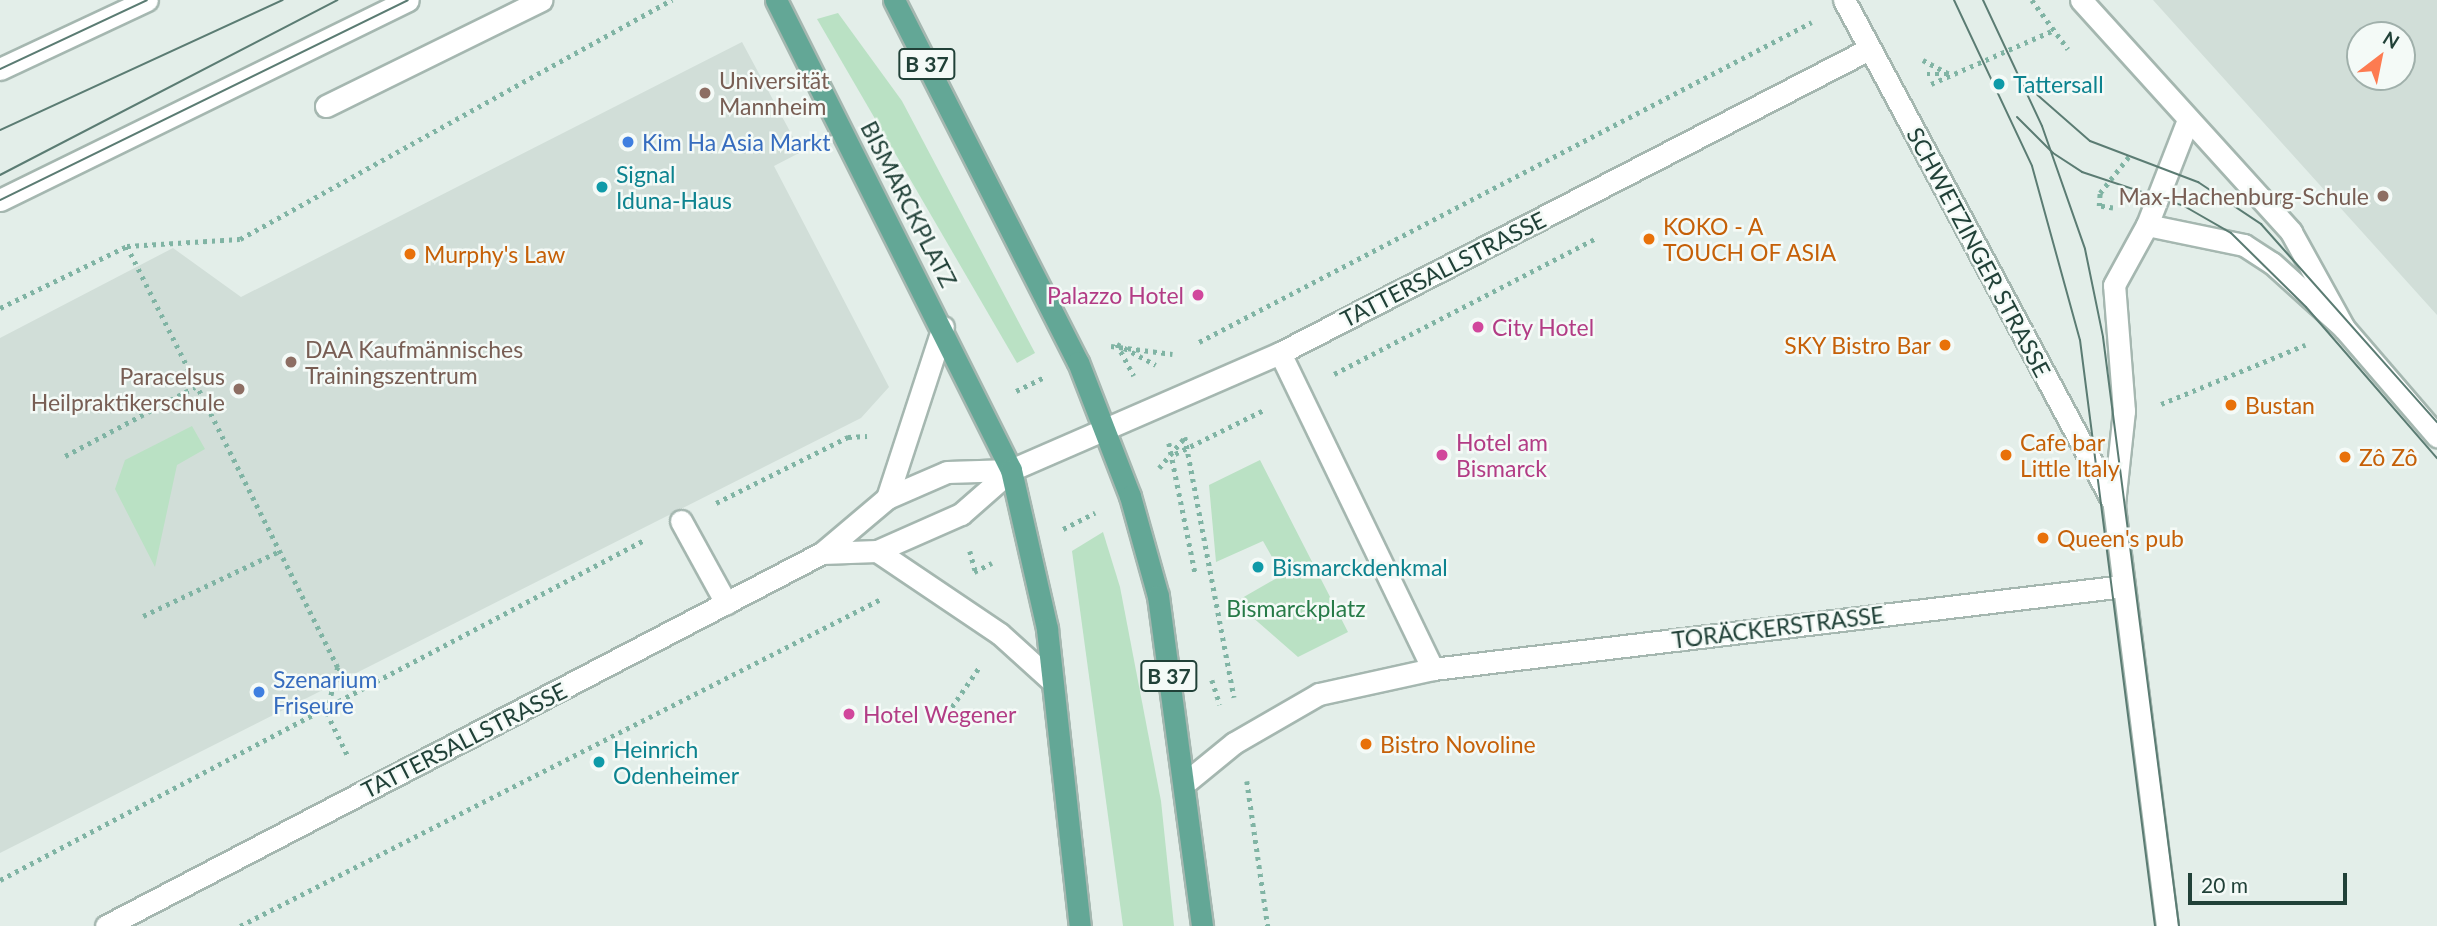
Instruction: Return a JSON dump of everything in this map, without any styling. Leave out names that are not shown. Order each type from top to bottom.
[{"type":"main road","name":"BISMARCKPLATZ","points":[[776,0],[943,327],[1012,470],[1033,544],[1052,681],[1080,926]]},
{"type":"main road","name":"B 37","points":[[894,0],[1078,362],[1107,431],[1158,596],[1202,926]]},
{"type":"street","points":[[0,69],[147,0]]},
{"type":"street","points":[[0,200],[408,0]]},
{"type":"street","points":[[326,106],[541,0]]},
{"type":"street","name":"SCHWETZINGER STRASSE","points":[[1844,0],[1867,50],[1904,112],[2114,504]]},
{"type":"street","points":[[2081,0],[2291,232],[2344,328]]},
{"type":"street","name":"TATTERSALLSTRASSE","points":[[821,553],[877,551],[961,514],[1012,470],[1172,404],[1280,353],[1867,50]]},
{"type":"street","name":"SCHWETZINGER STRASSE","points":[[2167,926],[2114,504],[2124,411],[2114,285],[2147,225],[2188,120]]},
{"type":"street","points":[[2147,225],[2244,244],[2344,328],[2437,436]]},
{"type":"street","name":"TATTERSALLSTRASSE","points":[[887,498],[912,434],[943,327]]},
{"type":"street","points":[[1185,783],[1242,739],[1319,694],[1433,668],[1280,353]]},
{"type":"street","name":"TATTERSALLSTRASSE","points":[[106,926],[821,553],[887,498],[947,472],[1012,470]]},
{"type":"street","points":[[681,521],[726,603]]},
{"type":"street","points":[[877,551],[1000,634],[1052,681]]},
{"type":"street","name":"TORÄCKERSTRASSE","points":[[1433,668],[2123,586]]},
{"type":"path","points":[[0,308],[127,246],[240,239],[672,0]]},
{"type":"path","points":[[2026,0],[2074,56]]},
{"type":"path","points":[[2032,0],[2032,7]]},
{"type":"path","points":[[1187,348],[1815,21],[1818,9]]},
{"type":"path","points":[[1904,112],[1926,86],[2050,30]]},
{"type":"path","points":[[2138,145],[2100,193],[2099,206],[2126,209],[2147,225]]},
{"type":"path","points":[[1174,454],[1300,392],[1609,231]]},
{"type":"path","points":[[127,246],[195,387],[338,667],[327,713],[366,791]]},
{"type":"path","points":[[2177,401],[2344,328]]},
{"type":"path","points":[[982,409],[1117,344],[1158,356],[1177,353]]},
{"type":"path","points":[[65,456],[195,387]]},
{"type":"path","points":[[1172,404],[1188,448],[1242,739],[1268,926]]},
{"type":"path","points":[[0,880],[327,713],[681,521],[848,437],[912,434]]},
{"type":"path","points":[[143,616],[279,552]]},
{"type":"path","points":[[240,926],[888,596]]},
{"type":"shaded area","name":"Max-Hachenburg-Schule","points":[[2153,0],[2437,0],[2437,315]]},
{"type":"shaded area","points":[[742,42],[801,152],[774,166],[889,387],[861,418],[0,853],[0,338],[173,248],[241,297]]},
{"type":"green space","points":[[838,13],[902,101],[1035,353],[1017,363],[817,19]]},
{"type":"green space","points":[[192,426],[205,449],[177,465],[155,567],[115,489],[125,460]]},
{"type":"green space","name":"Bismarckplatz","points":[[1260,460],[1348,632],[1298,657],[1235,602],[1282,575],[1263,541],[1216,562],[1209,485]]},
{"type":"green space","points":[[1103,532],[1120,587],[1161,801],[1174,926],[1123,926],[1072,551]]},
{"type":"tram line","points":[[0,69],[147,0]]},
{"type":"tram line","points":[[0,130],[282,0]]},
{"type":"tram line","points":[[0,175],[337,0]]},
{"type":"tram line","points":[[0,200],[408,0]]},
{"type":"tram line","points":[[1954,0],[2032,166],[2080,340],[2155,926]]},
{"type":"tram line","points":[[1983,0],[2042,126],[2085,249],[2103,337],[2179,926]]},
{"type":"tram line","points":[[2034,92],[2090,141],[2198,182],[2261,224],[2437,422]]},
{"type":"tram line","points":[[2017,117],[2053,153],[2082,172],[2184,206],[2231,233],[2306,307],[2437,458]]},
{"type":"place","name":"Tattersall","points":[[1999,84]]},
{"type":"place","name":"Universität Mannheim","points":[[705,93]]},
{"type":"place","name":"Kim Ha Asia Markt","points":[[628,142]]},
{"type":"place","name":"Signal Iduna-Haus","points":[[602,187]]},
{"type":"place","name":"Max-Hachenburg-Schule","points":[[2383,196]]},
{"type":"place","name":"KOKO - A TOUCH OF ASIA","points":[[1649,239]]},
{"type":"place","name":"Murphy's Law","points":[[410,254]]},
{"type":"place","name":"Palazzo Hotel","points":[[1198,295]]},
{"type":"place","name":"City Hotel","points":[[1478,327]]},
{"type":"place","name":"SKY Bistro Bar","points":[[1945,345]]},
{"type":"place","name":"DAA Kaufmännisches Trainingszentrum","points":[[291,362]]},
{"type":"place","name":"Paracelsus Heilpraktikerschule","points":[[239,389]]},
{"type":"place","name":"Bustan","points":[[2231,405]]},
{"type":"place","name":"Hotel am Bismarck","points":[[1442,455]]},
{"type":"place","name":"Cafe bar Little Italy","points":[[2006,455]]},
{"type":"place","name":"Zô Zô","points":[[2345,457]]},
{"type":"place","name":"Queen's pub","points":[[2043,538]]},
{"type":"place","name":"Bismarckdenkmal","points":[[1258,567]]},
{"type":"place","name":"Szenarium Friseure","points":[[259,692]]},
{"type":"place","name":"Hotel Wegener","points":[[849,714]]},
{"type":"place","name":"Bistro Novoline","points":[[1366,744]]},
{"type":"place","name":"Heinrich Odenheimer","points":[[599,762]]}]
